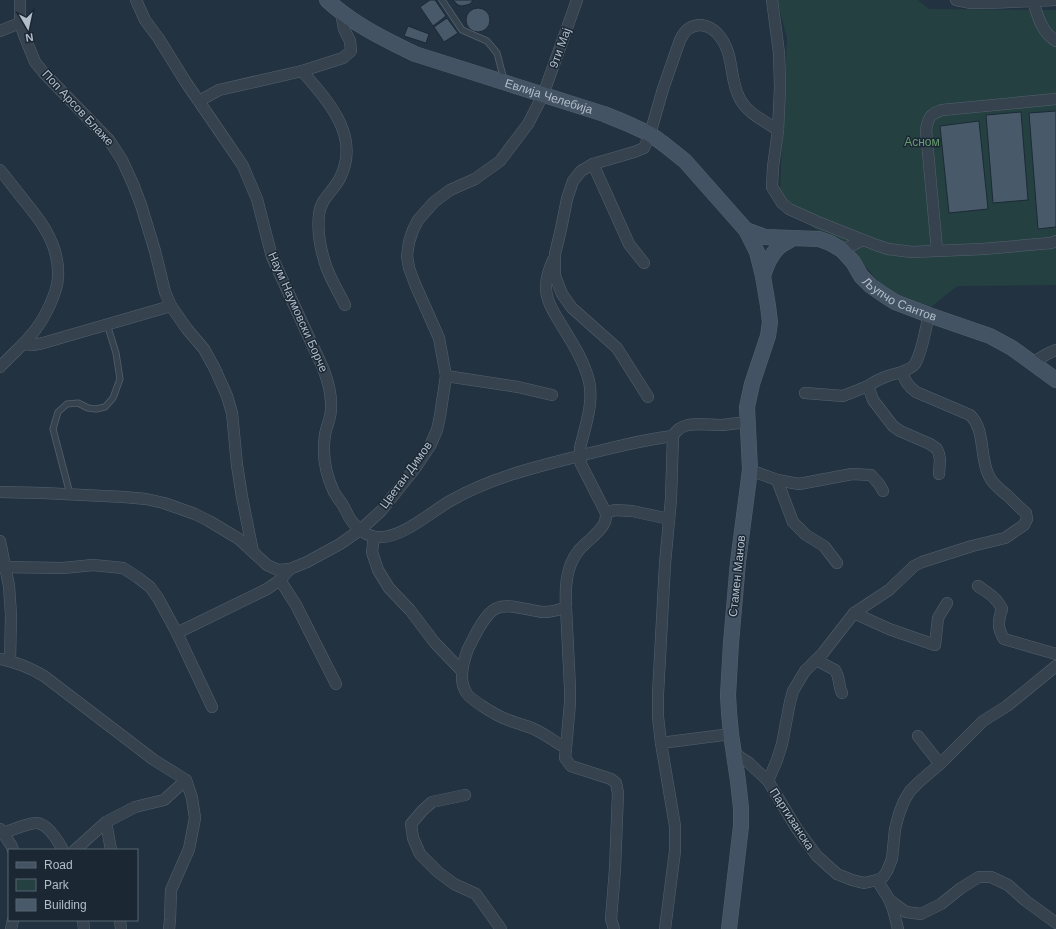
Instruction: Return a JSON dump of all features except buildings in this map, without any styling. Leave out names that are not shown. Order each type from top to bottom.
[{"type":"street","points":[[0,31],[20,23],[20,0]]},
{"type":"street","name":"Наум Наумовски Борче","points":[[136,0],[145,20],[243,166],[251,184],[272,257],[328,382],[331,410],[324,436],[324,453],[328,476],[335,492],[351,520],[360,530]]},
{"type":"street","name":"Евлија Челебија","points":[[327,0],[341,13],[366,29],[415,54],[604,114],[650,134],[685,161],[746,230]]},
{"type":"street","name":"9ти Мај","points":[[543,95],[577,0]]},
{"type":"street","points":[[772,0],[779,53],[780,87],[778,130],[772,187],[782,203],[788,209],[876,246],[912,252],[937,250],[983,250],[1051,243],[1056,241]]},
{"type":"street","points":[[956,0],[971,3],[1056,0]]},
{"type":"street","points":[[1033,1],[1042,28],[1051,38],[1056,41]]},
{"type":"street","points":[[199,101],[219,90],[302,71],[343,58],[351,50],[350,41],[344,29],[341,13]]},
{"type":"street","name":"Поп Арсов Блаже","points":[[20,23],[35,62],[109,140],[122,160],[141,205],[155,251],[165,292],[171,306],[187,329],[204,349],[216,369],[232,413],[237,465],[253,552]]},
{"type":"street","points":[[614,929],[611,919],[618,800],[616,784],[611,779],[571,766],[565,758],[570,695],[566,607],[567,576],[578,551],[605,522],[606,512],[581,464],[580,448],[590,402],[589,382],[579,355],[550,305],[546,287],[547,276],[555,254],[567,199],[573,182],[580,172],[592,164],[644,148],[650,134],[663,89],[680,40],[683,33],[688,29],[697,25],[706,26],[714,30],[722,39],[728,52],[735,86],[739,98],[746,109],[778,130]]},
{"type":"street","points":[[302,71],[332,109],[345,133],[347,154],[345,165],[339,180],[327,194],[322,203],[319,214],[318,232],[326,267],[345,305]]},
{"type":"street","name":"Цветан Димов","points":[[290,569],[308,562],[340,544],[360,530],[381,511],[430,446],[437,430],[446,376],[439,338],[409,268],[407,256],[409,242],[418,220],[434,202],[450,190],[475,179],[500,161],[528,124],[543,95]]},
{"type":"street","points":[[937,250],[926,130],[928,121],[933,113],[942,110],[1056,99]]},
{"type":"street","points":[[592,164],[630,244],[644,263]]},
{"type":"street","points":[[0,170],[45,228],[56,255],[58,279],[55,291],[46,312],[36,329],[0,366]]},
{"type":"street","name":"Љупчо Сантов","points":[[746,230],[765,237],[819,239],[830,243],[842,250],[871,286],[896,302],[990,336],[1012,348],[1056,380]]},
{"type":"street","name":"Стамен Манов","points":[[729,929],[741,826],[741,808],[731,734],[728,694],[738,562],[750,470],[750,441],[747,406],[752,384],[768,336],[770,322],[763,276],[757,252],[746,230]]},
{"type":"street","points":[[763,276],[766,266],[779,247],[794,238]]},
{"type":"street","points":[[842,250],[863,240]]},
{"type":"street","points":[[555,254],[555,276],[562,294],[572,308],[617,348],[648,397]]},
{"type":"street","points":[[23,344],[32,345],[43,343],[171,306]]},
{"type":"street","points":[[806,393],[843,396],[868,386],[874,381],[909,369],[914,365],[922,345],[929,315]]},
{"type":"street","points":[[1032,362],[1056,350]]},
{"type":"street","points":[[768,781],[782,744],[793,691],[805,671],[831,644],[854,613],[889,590],[914,566],[972,546],[1005,538],[1024,525],[1028,519],[1026,513],[992,483],[988,476],[983,460],[981,437],[976,420],[970,415],[916,392],[909,386],[902,372]]},
{"type":"street","points":[[446,376],[518,387],[552,395]]},
{"type":"street","points":[[868,386],[873,400],[893,426],[937,449],[940,460],[939,474]]},
{"type":"street","points":[[665,929],[675,851],[675,826],[661,743],[658,717],[658,694],[665,571],[670,519],[673,436],[676,431],[688,425],[722,425],[748,422]]},
{"type":"street","points":[[360,530],[374,537],[389,537],[405,530],[463,493],[486,484],[531,468],[610,448],[656,438],[673,436]]},
{"type":"street","points":[[750,470],[777,480],[799,484],[852,474],[871,475],[883,491]]},
{"type":"street","points":[[777,480],[793,522],[806,535],[824,546],[837,563]]},
{"type":"street","points":[[0,492],[70,494],[146,499],[195,514],[239,539],[267,565],[278,570],[290,569]]},
{"type":"street","points":[[606,512],[615,510],[632,511],[670,519]]},
{"type":"street","points":[[374,537],[372,552],[378,570],[389,588],[410,610],[435,643],[461,670]]},
{"type":"street","points":[[0,541],[2,567],[9,586],[11,615],[5,660],[27,667],[44,676],[154,760],[186,780],[192,798],[195,818],[189,849],[171,890],[169,929]]},
{"type":"street","points":[[2,567],[63,568],[93,565],[123,568],[137,577],[150,587],[158,598],[177,633],[212,707]]},
{"type":"street","points":[[177,633],[267,589],[280,580],[290,569]]},
{"type":"street","points":[[280,580],[296,606],[336,684]]},
{"type":"street","points":[[978,586],[999,603],[1002,609],[998,621],[1000,632],[1004,639],[1056,654]]},
{"type":"street","points":[[854,613],[889,629],[935,645],[938,618],[947,603]]},
{"type":"street","points":[[566,607],[544,612],[502,606],[494,609],[476,632],[464,658],[461,670],[465,692],[470,698],[505,719],[535,730],[566,748]]},
{"type":"street","points":[[816,660],[837,672],[838,684],[842,693]]},
{"type":"street","points":[[898,929],[889,899],[877,880],[883,877],[892,858],[895,829],[904,801],[910,792],[983,721],[1007,706],[1056,666]]},
{"type":"street","points":[[661,743],[731,734]]},
{"type":"street","points":[[918,736],[940,764]]},
{"type":"street","name":"Партизанска","points":[[734,753],[749,763],[768,781],[797,829],[817,856],[837,874],[864,883],[877,880]]},
{"type":"street","points":[[76,849],[106,822],[135,807],[164,800],[186,780]]},
{"type":"street","points":[[465,795],[432,802],[411,824],[413,838],[420,854],[438,872],[454,884],[476,894],[501,929]]},
{"type":"street","points":[[106,822],[111,849]]},
{"type":"street","points":[[12,849],[2,831],[36,823],[44,825],[51,832],[62,849]]},
{"type":"street","points":[[889,899],[906,912],[921,914],[941,904],[978,877],[991,877],[1008,885],[1026,901],[1056,923]]},
{"type":"lane","points":[[442,0],[462,30],[487,41],[497,53],[505,83]]},
{"type":"lane","points":[[70,494],[53,429],[58,412],[67,404],[78,404],[96,409],[105,407],[113,398],[120,379],[116,353],[107,324]]},
{"type":"green space","name":"Асном","points":[[777,0],[918,0],[929,9],[1056,10],[1056,285],[957,286],[931,307],[884,289],[867,268],[789,209],[780,194],[787,38]]}]
